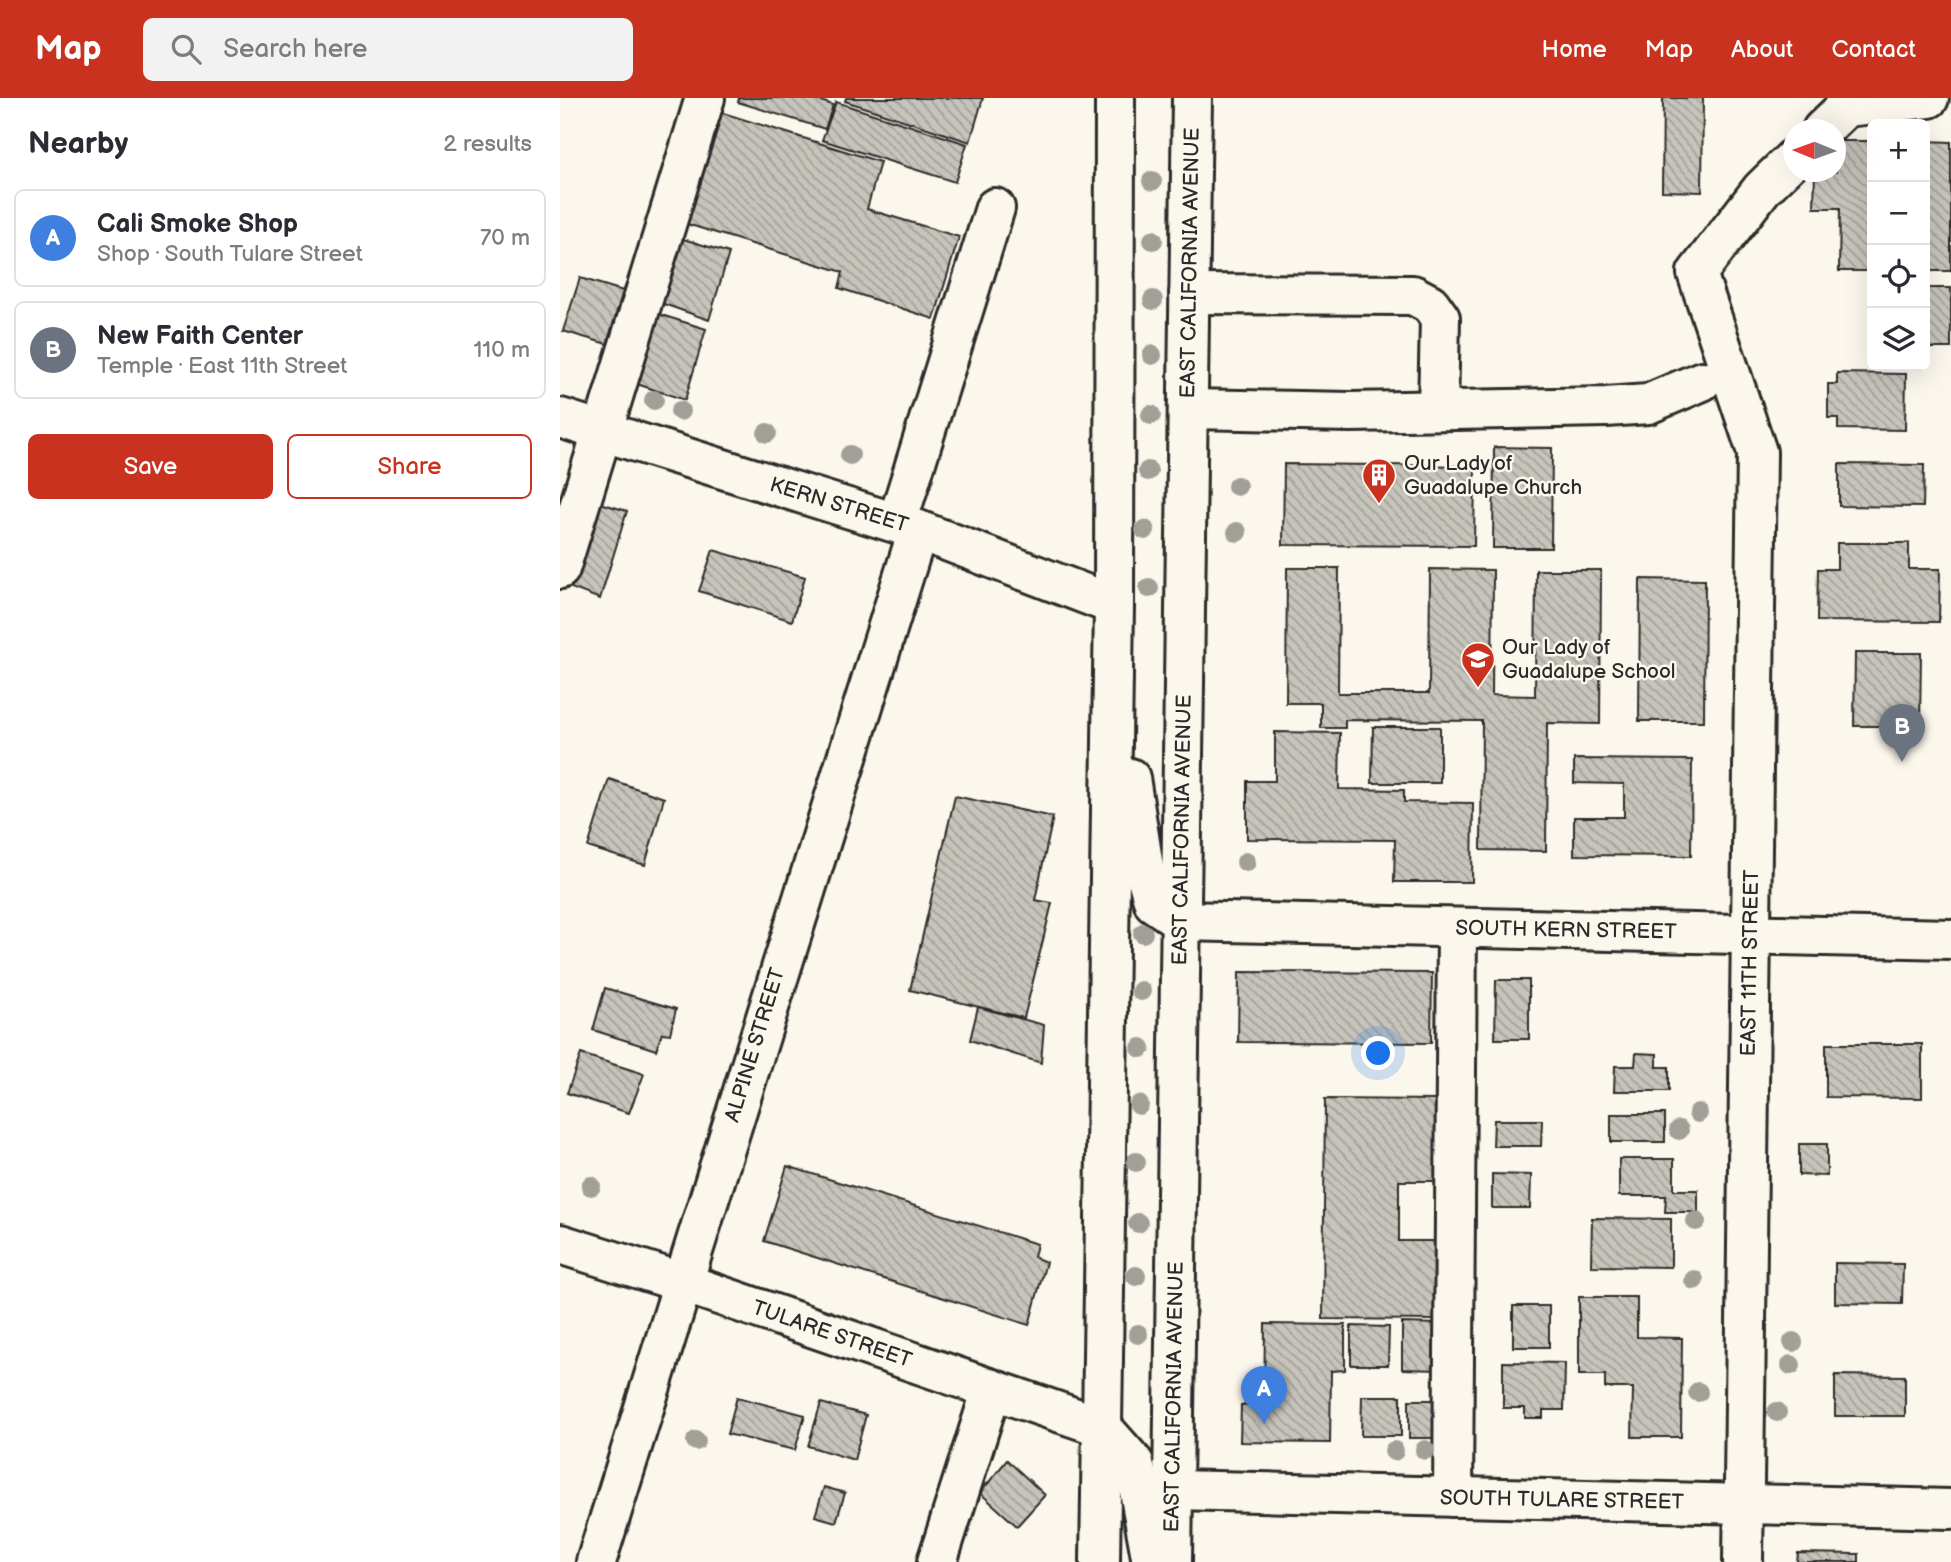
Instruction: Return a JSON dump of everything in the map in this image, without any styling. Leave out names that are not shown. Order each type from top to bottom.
[{"type":"street","points":[[560,569],[705,98]]},
{"type":"street","points":[[1100,1562],[1114,605],[1115,98]]},
{"type":"street","name":"EAST CALIFORNIA AVENUE","points":[[1172,1562],[1192,98]]},
{"type":"street","points":[[1833,119],[1846,107],[1928,98]]},
{"type":"street","name":"EAST 11TH STREET","points":[[1743,1562],[1757,452],[1715,376],[1697,273],[1762,189],[1783,169]]},
{"type":"street","name":"ALPINE STREET","points":[[596,1562],[907,526],[995,208]]},
{"type":"street","points":[[1189,294],[1413,295],[1430,304],[1440,318],[1441,386],[1438,410]]},
{"type":"street","points":[[1188,409],[1438,410],[1648,404],[1715,376]]},
{"type":"street","name":"KERN STREET","points":[[560,418],[907,526],[1114,605]]},
{"type":"street","points":[[1113,673],[1150,892],[1154,903],[1181,921]]},
{"type":"street","name":"SOUTH KERN STREET","points":[[1181,921],[1951,939]]},
{"type":"street","points":[[1453,1497],[1457,928]]},
{"type":"street","name":"TULARE STREET","points":[[560,1244],[681,1282],[1102,1427]]},
{"type":"street","points":[[937,1562],[992,1389]]},
{"type":"street","points":[[1102,1427],[1134,1463],[1152,1562]]},
{"type":"street","name":"SOUTH TULARE STREET","points":[[1173,1490],[1951,1509]]},
{"type":"building","points":[[739,98],[811,98],[833,105],[825,129],[738,102]]},
{"type":"building","points":[[846,98],[983,98],[970,142],[845,101]]},
{"type":"building","points":[[1663,98],[1703,98],[1702,192],[1662,191]]},
{"type":"building","points":[[836,102],[967,144],[955,182],[822,140]]},
{"type":"building","points":[[720,112],[880,162],[867,209],[959,237],[934,319],[839,288],[843,272],[687,224]]},
{"type":"building","points":[[1846,141],[1867,141],[1867,271],[1839,271],[1840,208],[1814,208],[1815,182],[1846,182]]},
{"type":"building","points":[[1930,141],[1951,142],[1951,271],[1930,271]]},
{"type":"building","points":[[680,238],[729,253],[709,320],[661,303]]},
{"type":"building","points":[[580,278],[623,291],[607,344],[563,331]]},
{"type":"building","points":[[1930,288],[1951,288],[1951,348],[1930,348]]},
{"type":"building","points":[[655,313],[706,329],[685,400],[634,383]]},
{"type":"building","points":[[1837,373],[1906,374],[1905,430],[1838,429],[1838,418],[1828,418],[1828,384],[1837,384]]},
{"type":"building","points":[[1494,447],[1552,448],[1551,548],[1493,548]]},
{"type":"building","name":"Our Lady of Guadalupe Church","points":[[1284,464],[1475,466],[1474,546],[1283,545]]},
{"type":"building","points":[[1839,464],[1924,465],[1923,507],[1839,506]]},
{"type":"building","points":[[597,502],[627,511],[600,599],[571,588]]},
{"type":"building","points":[[1837,543],[1909,543],[1909,569],[1940,569],[1939,622],[1817,621],[1818,569],[1837,569]]},
{"type":"building","points":[[713,550],[805,577],[792,621],[699,591]]},
{"type":"building","points":[[1287,568],[1339,568],[1338,693],[1429,693],[1430,569],[1493,570],[1492,695],[1535,696],[1536,570],[1601,570],[1600,724],[1547,723],[1546,851],[1481,850],[1482,721],[1345,720],[1345,728],[1321,728],[1321,703],[1286,703]]},
{"type":"building","points":[[1640,579],[1705,580],[1704,721],[1639,721]]},
{"type":"building","points":[[1855,653],[1921,653],[1920,726],[1854,726]]},
{"type":"building","points":[[1373,727],[1440,727],[1440,783],[1372,783]]},
{"type":"building","points":[[1275,732],[1340,733],[1339,789],[1404,790],[1404,802],[1473,803],[1472,882],[1394,882],[1395,840],[1247,839],[1247,781],[1275,781]]},
{"type":"building","points":[[1574,759],[1692,760],[1691,856],[1574,855],[1574,817],[1624,817],[1624,784],[1574,783]]},
{"type":"building","points":[[609,779],[664,798],[645,865],[588,847]]},
{"type":"building","points":[[955,796],[1053,817],[1035,900],[1052,903],[1024,1018],[910,990]]},
{"type":"building","points":[[1239,972],[1432,973],[1431,1043],[1238,1042]]},
{"type":"building","points":[[1496,980],[1529,980],[1529,1039],[1495,1039]]},
{"type":"building","points":[[605,988],[676,1009],[670,1034],[662,1033],[656,1050],[593,1030]]},
{"type":"building","points":[[978,1007],[1044,1025],[1041,1063],[970,1040]]},
{"type":"building","points":[[1826,1044],[1922,1044],[1922,1098],[1826,1097]]},
{"type":"building","points":[[1636,1053],[1657,1054],[1657,1067],[1669,1067],[1669,1091],[1614,1091],[1615,1066],[1635,1066]]},
{"type":"building","points":[[581,1054],[644,1074],[629,1113],[567,1093]]},
{"type":"building","points":[[1325,1099],[1439,1100],[1438,1181],[1399,1181],[1399,1241],[1438,1241],[1437,1320],[1323,1319]]},
{"type":"building","points":[[1611,1114],[1665,1114],[1665,1142],[1611,1142]]},
{"type":"building","points":[[1494,1120],[1542,1120],[1541,1146],[1493,1146]]},
{"type":"building","points":[[1799,1144],[1827,1144],[1827,1176],[1799,1175]]},
{"type":"building","points":[[1619,1159],[1674,1159],[1674,1190],[1698,1190],[1698,1212],[1665,1212],[1666,1196],[1619,1196]]},
{"type":"building","points":[[787,1166],[1037,1244],[1034,1257],[1046,1262],[1029,1325],[764,1241]]},
{"type":"building","points":[[1492,1174],[1531,1175],[1530,1208],[1492,1208]]},
{"type":"building","points":[[1592,1218],[1671,1219],[1671,1267],[1591,1266]]},
{"type":"building","points":[[1835,1263],[1903,1264],[1902,1304],[1835,1303]]},
{"type":"building","points":[[1579,1297],[1637,1297],[1637,1337],[1682,1338],[1681,1437],[1632,1437],[1633,1388],[1605,1388],[1605,1375],[1579,1375]]},
{"type":"building","points":[[1513,1306],[1549,1306],[1549,1347],[1513,1347]]},
{"type":"building","points":[[1402,1323],[1441,1324],[1440,1370],[1402,1369]]},
{"type":"building","points":[[1265,1324],[1345,1325],[1345,1370],[1331,1371],[1330,1443],[1240,1442],[1241,1405],[1264,1405]]},
{"type":"building","points":[[1351,1326],[1389,1327],[1388,1365],[1351,1365]]},
{"type":"building","points":[[1503,1362],[1565,1363],[1564,1410],[1543,1410],[1543,1418],[1525,1418],[1525,1408],[1503,1408]]},
{"type":"building","points":[[1835,1375],[1905,1376],[1905,1416],[1835,1416]]},
{"type":"building","points":[[1362,1396],[1401,1396],[1401,1436],[1361,1436]]},
{"type":"building","points":[[737,1397],[805,1415],[795,1450],[727,1434]]},
{"type":"building","points":[[1409,1400],[1439,1400],[1439,1438],[1409,1438]]},
{"type":"building","points":[[821,1403],[866,1415],[854,1460],[808,1446]]},
{"type":"building","points":[[1007,1460],[1045,1495],[1017,1526],[980,1493]]},
{"type":"building","points":[[824,1487],[845,1493],[836,1522],[815,1516]]},
{"type":"building","points":[[1798,1553],[1859,1554],[1859,1562],[1797,1562]]},
{"type":"place","name":"Our Lady of Guadalupe Church","points":[[1379,505]]},
{"type":"place","name":"Our Lady of Guadalupe School","points":[[1478,689]]},
{"type":"place","name":"New Faith Center","points":[[1902,762]]},
{"type":"place","name":"Cali Smoke Shop","points":[[1264,1424]]}]
